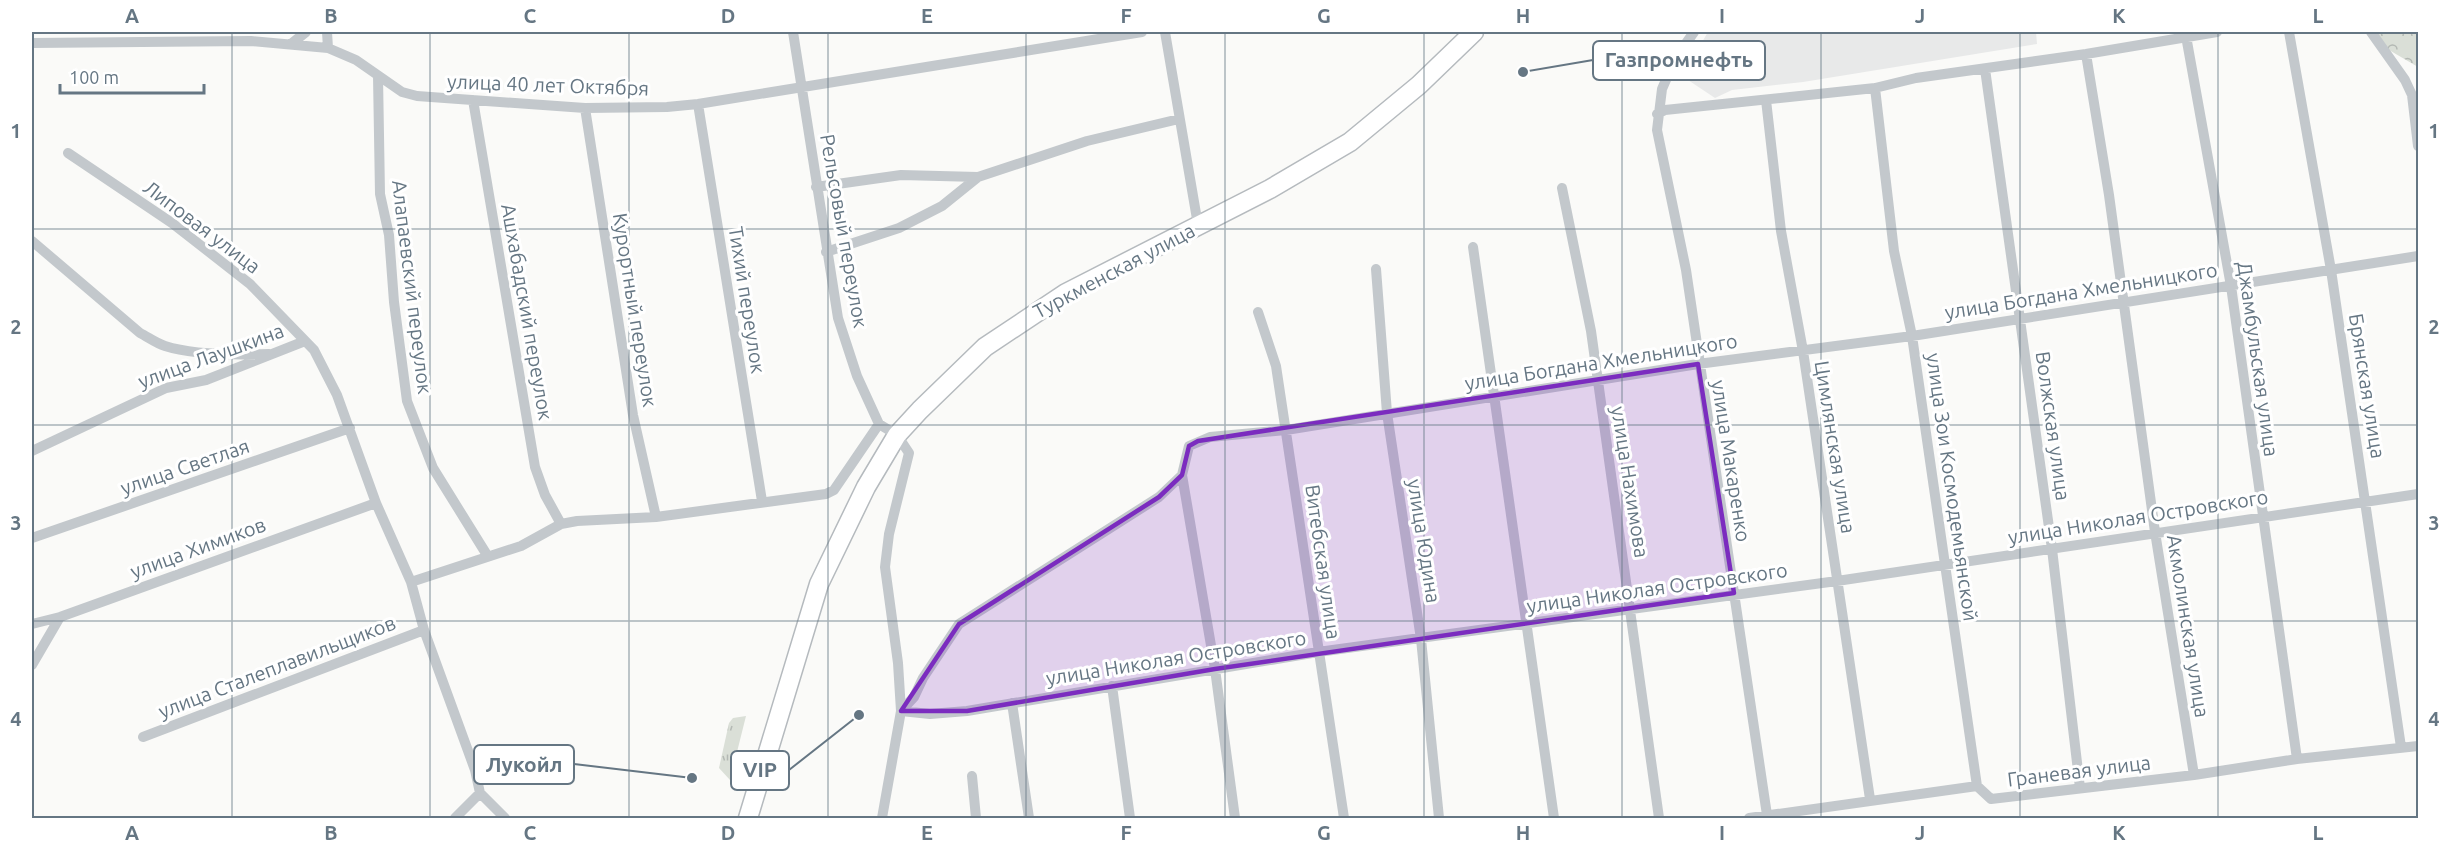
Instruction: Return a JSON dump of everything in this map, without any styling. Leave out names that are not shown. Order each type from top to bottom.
[{"type":"main road","name":"Туркменская улица","points":[[748,819],[819,584],[844,527],[897,435],[959,370],[1011,328],[1066,293],[1270,189],[1350,142],[1419,85],[1474,32]]},
{"type":"street","points":[[291,44],[306,32]]},
{"type":"street","points":[[327,32],[328,48]]},
{"type":"street","name":"Рельсовый переулок","points":[[793,32],[838,318],[857,376],[879,424]]},
{"type":"street","name":"улица 40 лет Октября","points":[[32,43],[251,41],[328,48],[356,60],[402,92],[417,96],[585,108],[698,104],[1142,32]]},
{"type":"street","points":[[1165,32],[1198,225]]},
{"type":"street","name":"улица Макаренко","points":[[1694,32],[1675,59],[1662,89],[1657,114],[1657,130],[1686,270],[1698,364],[1767,815]]},
{"type":"street","points":[[1657,114],[1665,110],[1875,88],[1916,78],[2086,54],[2217,32]]},
{"type":"street","name":"Брянская улица","points":[[2289,32],[2331,270],[2367,500],[2401,747]]},
{"type":"street","points":[[2371,32],[2393,62],[2412,95],[2418,146]]},
{"type":"street","name":"Джамбульская улица","points":[[2186,36],[2230,286],[2297,759]]},
{"type":"street","name":"Акмолинская улица","points":[[2086,54],[2124,302],[2155,532],[2194,775]]},
{"type":"street","name":"Волжская улица","points":[[1985,69],[2052,549],[2080,788]]},
{"type":"street","name":"Алапаевский переулок","points":[[378,76],[380,194],[389,235],[394,302],[407,401],[433,468],[487,555]]},
{"type":"street","name":"улица Зои Космодемьянской","points":[[1875,88],[1894,251],[1912,336],[1977,786]]},
{"type":"street","name":"Ашхабадский переулок","points":[[473,100],[535,467],[545,495],[561,524]]},
{"type":"street","name":"Цимлянская улица","points":[[1766,100],[1780,231],[1803,351],[1870,799]]},
{"type":"street","name":"Тихий переулок","points":[[698,104],[762,501]]},
{"type":"street","name":"Курортный переулок","points":[[585,108],[633,415],[656,517]]},
{"type":"street","points":[[816,187],[901,175],[978,177],[1087,141],[1179,119]]},
{"type":"street","name":"Липовая улица","points":[[68,153],[172,223],[250,284],[305,341],[323,365],[350,429],[376,503],[411,582],[424,630],[475,770],[480,793]]},
{"type":"street","points":[[826,252],[899,228],[942,206],[978,177]]},
{"type":"street","name":"улица Нахимова","points":[[1562,188],[1591,330],[1596,381],[1631,610],[1659,819]]},
{"type":"street","points":[[32,241],[140,333],[166,347],[211,352],[275,354]]},
{"type":"street","points":[[1473,247],[1492,396],[1528,625],[1554,819]]},
{"type":"street","name":"улица Богдана Хмельницкого","points":[[1182,475],[1189,447],[1198,441],[1286,430],[1698,364],[2019,320],[2418,256]]},
{"type":"street","name":"улица Юдина","points":[[1376,269],[1387,413],[1421,639],[1439,819]]},
{"type":"street","name":"Витебская улица","points":[[1258,312],[1276,366],[1344,819]]},
{"type":"street","name":"улица Лаушкина","points":[[32,451],[166,388],[206,380],[305,341]]},
{"type":"street","points":[[411,582],[487,555],[521,546],[561,524],[577,521],[656,517],[762,501],[818,496],[834,490],[879,424],[897,435],[909,453],[889,534],[885,567],[898,663],[901,711],[882,819]]},
{"type":"street","name":"улица Светлая","points":[[32,538],[350,429]]},
{"type":"street","points":[[901,711],[914,697],[923,678],[959,624],[1159,497],[1182,475]]},
{"type":"street","points":[[1182,475],[1215,669],[1235,819]]},
{"type":"street","name":"улица Николая Островского","points":[[901,711],[930,714],[967,711],[1318,652],[1837,581],[2418,494]]},
{"type":"street","name":"улица Химиков","points":[[32,624],[60,617],[376,503]]},
{"type":"street","points":[[32,665],[60,617]]},
{"type":"street","name":"улица Сталеплавильщиков","points":[[143,736],[424,630]]},
{"type":"street","points":[[1112,686],[1130,819]]},
{"type":"street","points":[[1012,703],[1029,819]]},
{"type":"street","name":"Граневая улица","points":[[1977,786],[1991,799],[2194,775],[2297,759],[2418,746]]},
{"type":"street","points":[[972,776],[976,819]]},
{"type":"street","points":[[1749,819],[1870,799],[1977,786]]},
{"type":"street","points":[[455,819],[480,793],[505,819]]},
{"type":"highlighted area","points":[[1698,364],[1734,593],[1215,669],[967,711],[901,711],[959,624],[1159,497],[1182,475],[1189,446],[1198,441]]},
{"type":"shaded area","points":[[1708,32],[2036,32],[2037,44],[1803,82],[1732,90],[1715,98],[1682,76]]},
{"type":"green space","points":[[2376,32],[2418,33],[2418,67],[2389,50]]},
{"type":"green space","points":[[746,716],[730,780],[719,768],[729,723],[733,718]]},
{"type":"place","name":"Газпромнефть","points":[[1523,72]]},
{"type":"place","name":"VIP","points":[[859,715]]},
{"type":"place","name":"Лукойл","points":[[692,778]]}]
